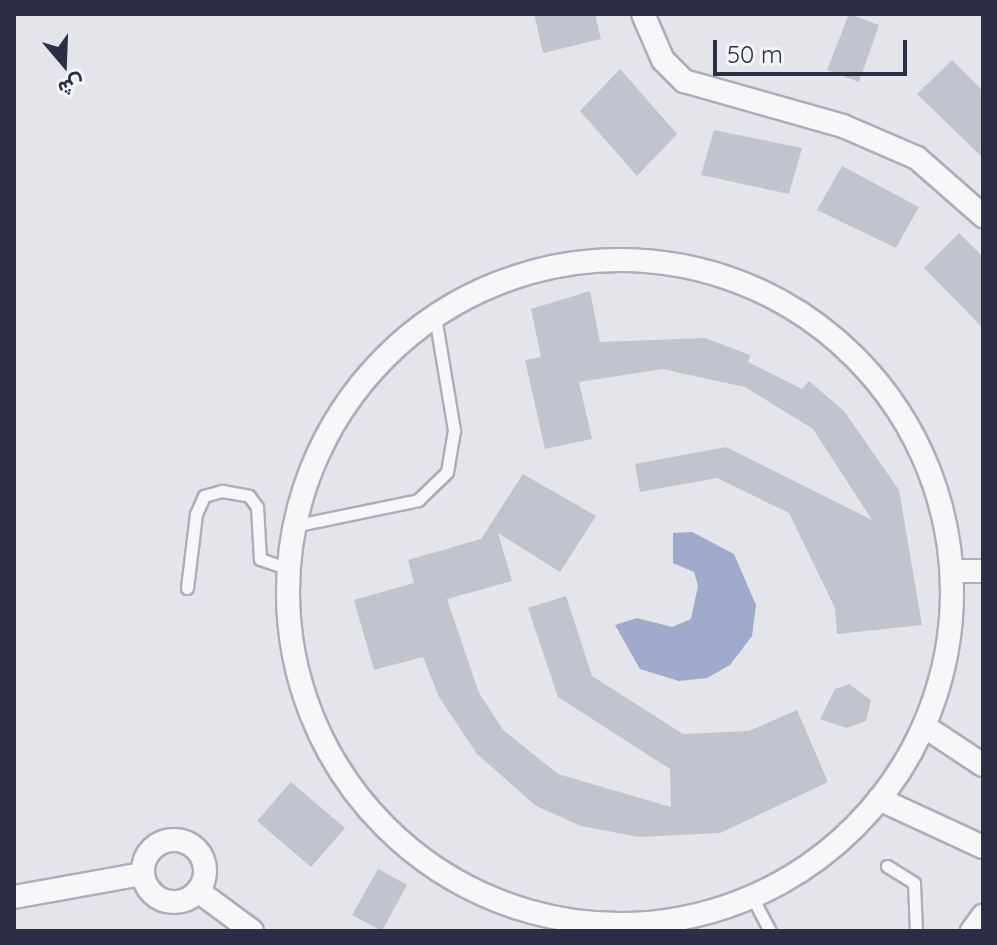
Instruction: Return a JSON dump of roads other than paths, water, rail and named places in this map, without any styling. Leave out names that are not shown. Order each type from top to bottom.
[{"type":"street","points":[[650,19],[663,60],[684,81],[843,126],[917,158],[983,216]]},
{"type":"street","points":[[575,264],[670,266],[774,298],[831,335],[879,383],[926,466],[952,571],[951,628],[927,728],[879,799],[832,848],[751,895],[644,924],[576,922],[509,906],[448,877],[384,826],[348,786],[314,727],[293,662],[289,569],[293,526],[314,461],[347,402],[435,317],[508,280],[575,264]]},
{"type":"street","points":[[952,571],[983,571]]},
{"type":"street","points":[[927,728],[983,765]]},
{"type":"street","points":[[879,799],[983,847]]},
{"type":"street","points":[[142,874],[149,851],[183,841],[202,856],[198,891]]},
{"type":"street","points":[[142,874],[164,901],[198,891]]},
{"type":"street","points":[[14,897],[142,874]]},
{"type":"street","points":[[198,891],[252,931]]},
{"type":"street","points":[[972,931],[983,916]]},
{"type":"lane","points":[[293,526],[418,500],[447,472],[454,430],[435,317]]},
{"type":"lane","points":[[187,588],[196,514],[204,496],[222,491],[249,496],[257,507],[260,559],[289,569]]},
{"type":"lane","points":[[887,866],[914,883],[916,931]]},
{"type":"lane","points":[[751,895],[770,931]]},
{"type":"water","points":[[692,532],[734,554],[756,605],[752,636],[730,665],[707,678],[679,681],[640,669],[615,625],[637,618],[672,627],[691,619],[698,586],[694,572],[673,563],[673,533]]}]
